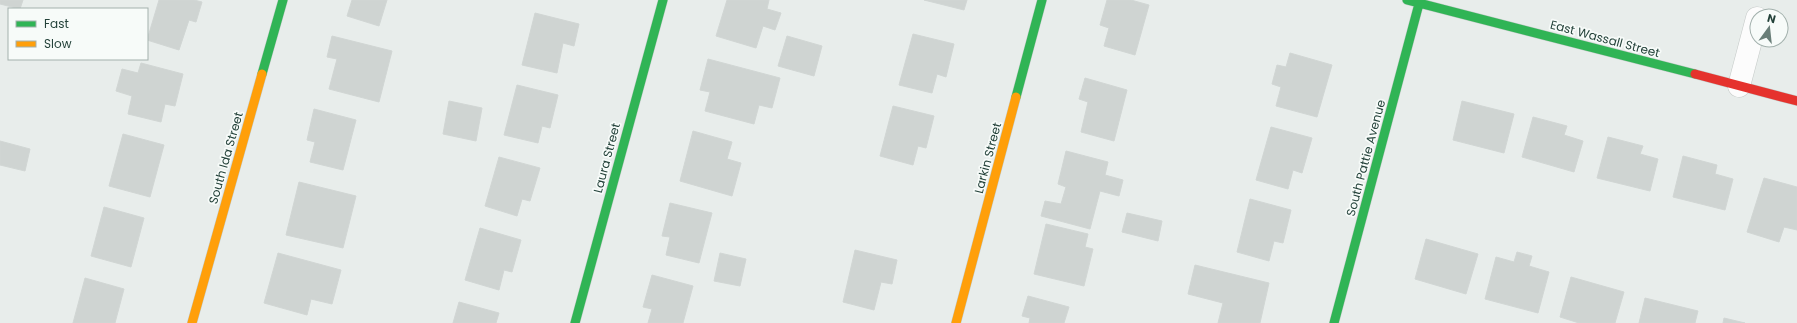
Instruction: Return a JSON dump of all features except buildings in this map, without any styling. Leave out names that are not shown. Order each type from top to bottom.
[{"type":"street","name":"South Ida Street","points":[[192,323],[283,0]]},
{"type":"street","name":"Laura Street","points":[[575,323],[663,0]]},
{"type":"street","name":"Larkin Street","points":[[956,323],[1042,0]]},
{"type":"street","name":"East Wassall Street","points":[[1407,0],[1420,2],[1797,101]]},
{"type":"street","name":"South Pattie Avenue","points":[[1334,323],[1420,2]]},
{"type":"street","points":[[1739,86],[1749,48]]},
{"type":"traffic: fast","points":[[262,74],[283,0]]},
{"type":"traffic: fast","points":[[575,323],[663,0]]},
{"type":"traffic: fast","points":[[1016,97],[1042,0]]},
{"type":"traffic: fast","points":[[1407,0],[1695,74]]},
{"type":"traffic: fast","points":[[1334,323],[1420,0]]},
{"type":"traffic: slow","points":[[192,323],[262,74]]},
{"type":"traffic: slow","points":[[956,323],[1016,97]]},
{"type":"traffic: jam","points":[[1695,74],[1797,101]]}]
